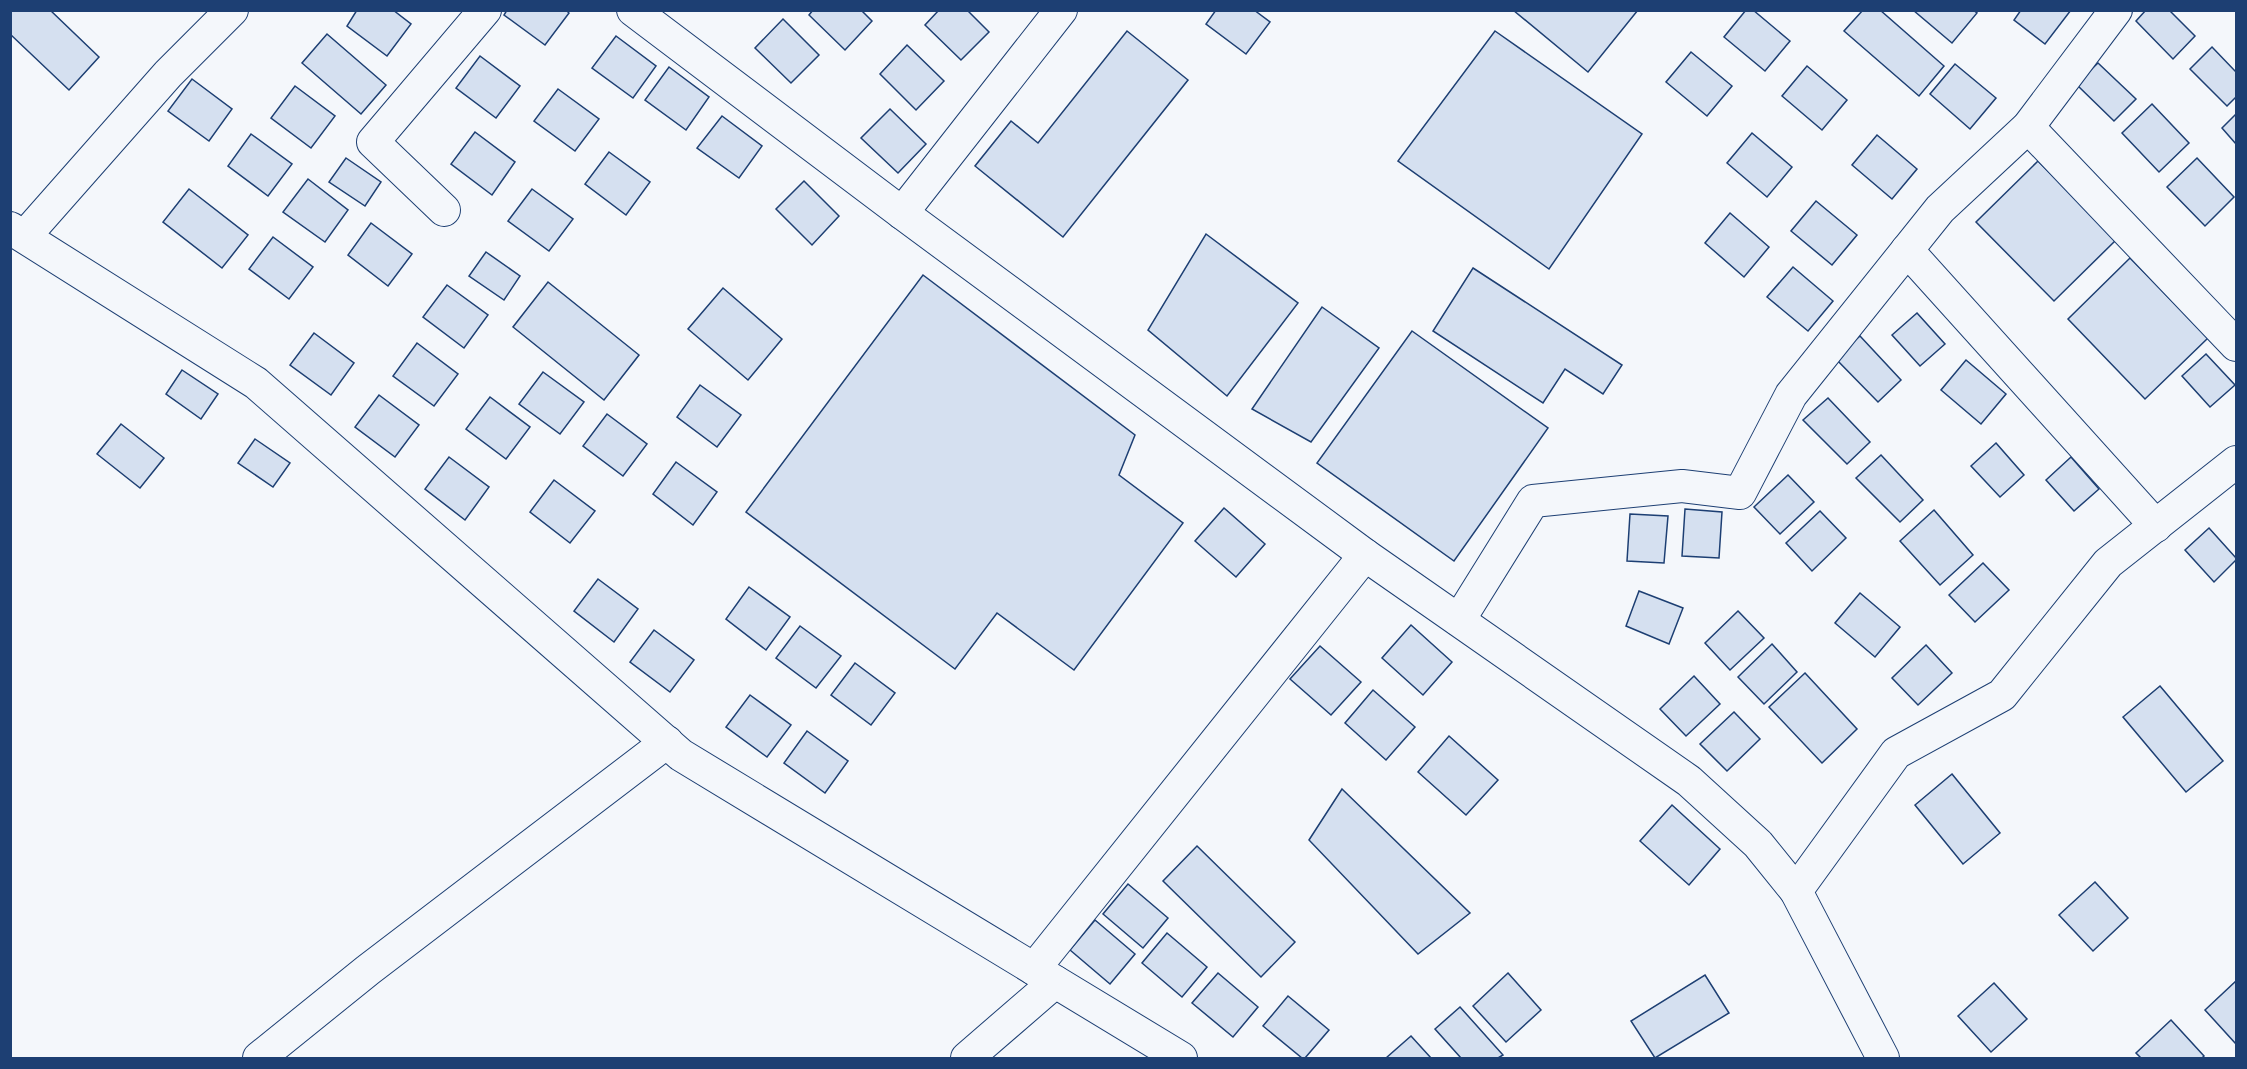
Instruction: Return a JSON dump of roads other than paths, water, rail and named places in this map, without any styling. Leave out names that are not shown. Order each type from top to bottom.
[{"type":"street","points":[[232,10],[18,232],[256,384],[681,755],[1181,1059]]},
{"type":"street","points":[[444,210],[373,142],[485,10]]},
{"type":"street","points":[[633,10],[902,213],[1365,555],[1689,781],[1758,844],[1796,891],[1882,1059]]},
{"type":"street","points":[[902,213],[1061,10]]},
{"type":"street","points":[[1460,620],[1533,501],[1682,486],[1740,494],[1791,395],[1940,209],[2028,127],[2116,10]]},
{"type":"street","points":[[2028,127],[2236,345]]},
{"type":"street","points":[[1907,250],[2156,526]]},
{"type":"street","points":[[1796,891],[1896,753],[2002,695],[2108,563],[2236,462]]},
{"type":"street","points":[[966,1059],[1045,975],[1365,555]]},
{"type":"street","points":[[259,1059],[368,970],[667,742]]}]
